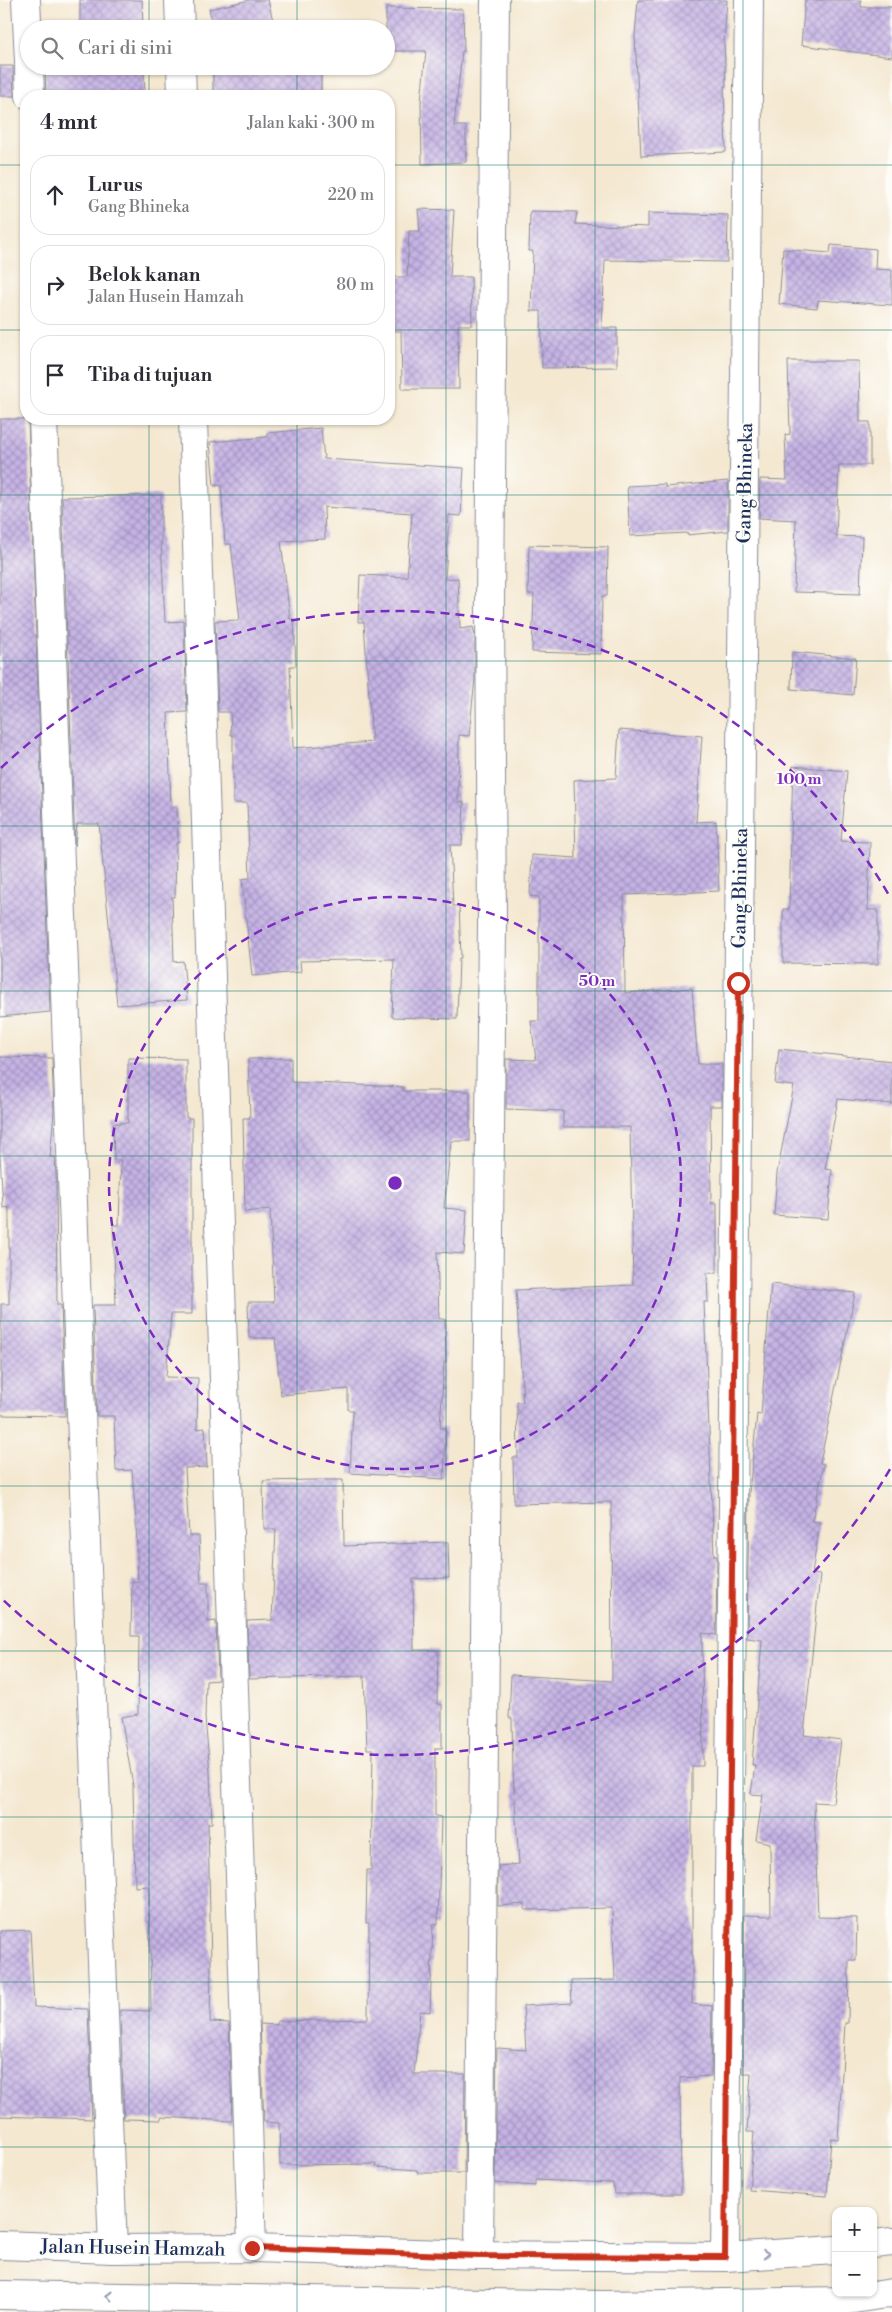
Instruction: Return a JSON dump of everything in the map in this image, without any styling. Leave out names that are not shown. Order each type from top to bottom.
[{"type":"street","points":[[26,0],[27,20]]},
{"type":"street","points":[[179,0],[180,20]]},
{"type":"street","points":[[479,2256],[492,924],[490,604],[495,0]]},
{"type":"street","name":"Gang Bhineka","points":[[725,2257],[749,0]]},
{"type":"street","points":[[29,75],[30,90]]},
{"type":"street","points":[[181,75],[182,90]]},
{"type":"street","points":[[42,425],[113,2249]]},
{"type":"street","points":[[193,425],[252,2248]]},
{"type":"street","points":[[877,2244],[892,2242]]},
{"type":"street","name":"Jalan Husein Hamzah","points":[[0,2246],[113,2249],[252,2248],[479,2256],[725,2257],[832,2250]]},
{"type":"street","points":[[0,2295],[138,2304],[171,2299],[258,2298],[452,2308],[606,2309],[841,2301],[892,2293]]},
{"type":"building","points":[[80,0],[142,0],[143,20],[80,20]]},
{"type":"building","points":[[250,0],[268,0],[273,20],[212,20],[209,9]]},
{"type":"building","points":[[638,0],[727,0],[724,42],[726,152],[641,156],[635,35]]},
{"type":"building","points":[[805,0],[861,0],[861,7],[892,7],[892,57],[801,45]]},
{"type":"building","points":[[386,8],[463,9],[464,51],[462,51],[454,126],[466,126],[466,162],[422,164],[421,102],[426,51],[395,51],[395,20],[386,20]]},
{"type":"building","points":[[0,66],[13,66],[14,96],[0,96]]},
{"type":"building","points":[[45,75],[144,75],[145,90],[46,90]]},
{"type":"building","points":[[213,75],[321,75],[321,90],[213,90]]},
{"type":"building","points":[[418,209],[454,210],[450,277],[471,277],[472,325],[458,325],[459,389],[402,389],[401,331],[395,331],[395,277],[407,277],[409,231],[420,231]]},
{"type":"building","points":[[530,211],[577,212],[575,224],[648,227],[648,213],[728,215],[727,262],[605,260],[602,328],[617,328],[617,367],[542,368],[541,311],[531,311],[533,251],[529,251]]},
{"type":"building","points":[[831,245],[876,249],[875,269],[892,270],[892,305],[818,300],[817,308],[779,304],[783,249],[830,253]]},
{"type":"building","points":[[788,361],[859,361],[860,422],[870,422],[870,465],[839,465],[836,536],[862,537],[860,594],[794,592],[796,520],[759,518],[760,479],[787,480],[785,435],[790,434]]},
{"type":"building","points":[[0,419],[20,419],[20,425],[28,425],[50,1012],[0,1017]]},
{"type":"building","points":[[321,428],[324,459],[464,468],[461,516],[449,515],[445,579],[458,578],[460,629],[473,627],[475,636],[475,678],[469,736],[459,735],[458,802],[464,802],[462,845],[450,845],[453,906],[459,906],[461,958],[459,958],[457,1019],[392,1017],[394,959],[300,961],[301,972],[252,976],[242,879],[250,878],[247,803],[233,803],[233,735],[231,735],[230,712],[218,712],[215,621],[240,620],[231,544],[225,544],[221,485],[214,486],[210,442],[267,437],[267,433]],"holes":[[[324,507],[412,513],[407,577],[360,575],[358,622],[364,622],[372,742],[293,748],[290,666],[296,666],[294,619],[290,619],[281,541],[325,539]]]},
{"type":"building","points":[[728,481],[728,531],[687,535],[687,533],[630,536],[627,486],[665,484],[665,487]]},
{"type":"building","points":[[161,495],[165,622],[184,621],[187,712],[168,713],[171,807],[177,807],[178,843],[176,843],[175,897],[172,897],[174,962],[183,961],[187,1000],[117,1005],[99,824],[77,824],[75,846],[62,497]]},
{"type":"building","points":[[529,545],[608,547],[607,596],[602,596],[601,654],[532,652],[534,594],[528,594]]},
{"type":"building","points":[[792,652],[856,658],[853,695],[791,689]]},
{"type":"building","points":[[619,730],[702,736],[696,822],[716,821],[719,891],[624,895],[625,993],[692,988],[698,1064],[722,1064],[722,1106],[710,1106],[711,1203],[717,1203],[717,1273],[707,1273],[708,1302],[704,1302],[714,1556],[717,1556],[716,1635],[702,1633],[703,1766],[692,1766],[692,2004],[712,2006],[711,2076],[680,2078],[681,2194],[614,2194],[613,2183],[535,2180],[535,2186],[495,2183],[497,2048],[526,2050],[523,2006],[572,2003],[571,1981],[615,1980],[612,1908],[525,1910],[525,1904],[498,1906],[498,1866],[519,1864],[513,1771],[512,1718],[509,1718],[511,1675],[612,1681],[611,1502],[514,1504],[513,1457],[518,1457],[517,1402],[523,1402],[516,1290],[633,1285],[630,1127],[563,1127],[563,1111],[506,1109],[506,1059],[536,1060],[531,1021],[539,1021],[539,897],[530,896],[532,855],[576,858],[574,780],[616,778]]},
{"type":"building","points":[[793,766],[847,771],[841,841],[870,842],[868,910],[878,910],[878,964],[783,963],[783,909],[789,909]]},
{"type":"building","points":[[779,1049],[892,1061],[892,1104],[838,1099],[825,1169],[832,1170],[828,1219],[774,1215],[777,1173],[794,1086],[775,1084]]},
{"type":"building","points":[[0,1057],[52,1058],[54,1112],[50,1157],[55,1157],[57,1305],[61,1305],[65,1416],[1,1415],[1,1304],[9,1304],[9,1207],[3,1208],[0,1154]]},
{"type":"building","points":[[128,1058],[186,1059],[186,1118],[192,1118],[192,1314],[171,1314],[166,1377],[198,1378],[197,1429],[205,1428],[207,1467],[185,1468],[189,1536],[199,1536],[201,1583],[208,1583],[208,1622],[216,1621],[218,1680],[206,1681],[205,1718],[212,1823],[208,1823],[211,1965],[210,2022],[229,2023],[232,2121],[161,2117],[161,2120],[124,2119],[120,2010],[151,2011],[149,1886],[135,1887],[133,1785],[121,1717],[138,1714],[139,1636],[131,1636],[132,1581],[138,1582],[136,1522],[132,1470],[116,1471],[114,1416],[97,1416],[93,1305],[116,1305],[113,1225],[119,1225],[121,1160],[114,1160],[113,1123],[128,1123]]},
{"type":"building","points":[[291,1058],[291,1082],[403,1087],[403,1091],[470,1091],[470,1141],[451,1141],[444,1208],[467,1210],[464,1254],[437,1252],[439,1319],[445,1319],[446,1362],[444,1362],[440,1428],[446,1428],[444,1479],[350,1473],[353,1410],[348,1410],[348,1389],[281,1395],[275,1338],[249,1338],[248,1302],[274,1302],[270,1209],[245,1212],[243,1118],[250,1118],[248,1059]]},
{"type":"building","points":[[771,1284],[855,1293],[820,1463],[824,1464],[812,1521],[820,1522],[812,1574],[820,1575],[804,1735],[841,1740],[833,1803],[814,1802],[818,1917],[857,1918],[856,1960],[849,1960],[848,2023],[845,2023],[838,2139],[831,2138],[827,2196],[749,2190],[754,2132],[747,2132],[751,2073],[743,2073],[744,1915],[771,1916],[770,1843],[756,1840],[763,1795],[751,1794],[755,1765],[752,1765],[762,1640],[747,1638],[749,1494],[757,1414],[761,1415]]},
{"type":"building","points":[[343,1480],[344,1546],[448,1542],[449,1578],[413,1579],[414,1650],[438,1650],[437,1704],[442,1704],[442,1748],[435,1748],[435,1816],[441,1817],[438,1925],[433,1925],[430,2012],[420,2011],[414,2074],[465,2074],[464,2173],[417,2173],[417,2170],[376,2167],[376,2164],[280,2165],[279,2123],[264,2122],[260,2024],[277,2025],[277,2021],[368,2019],[369,1923],[366,1923],[367,1870],[371,1870],[373,1749],[367,1749],[364,1676],[249,1679],[247,1621],[272,1620],[276,1529],[264,1529],[263,1481]]},
{"type":"building","points":[[30,1930],[34,2007],[88,2009],[92,2119],[0,2116],[0,1931]]},
{"type":"route","points":[[252,2248],[479,2256],[725,2257],[738,983]]}]
